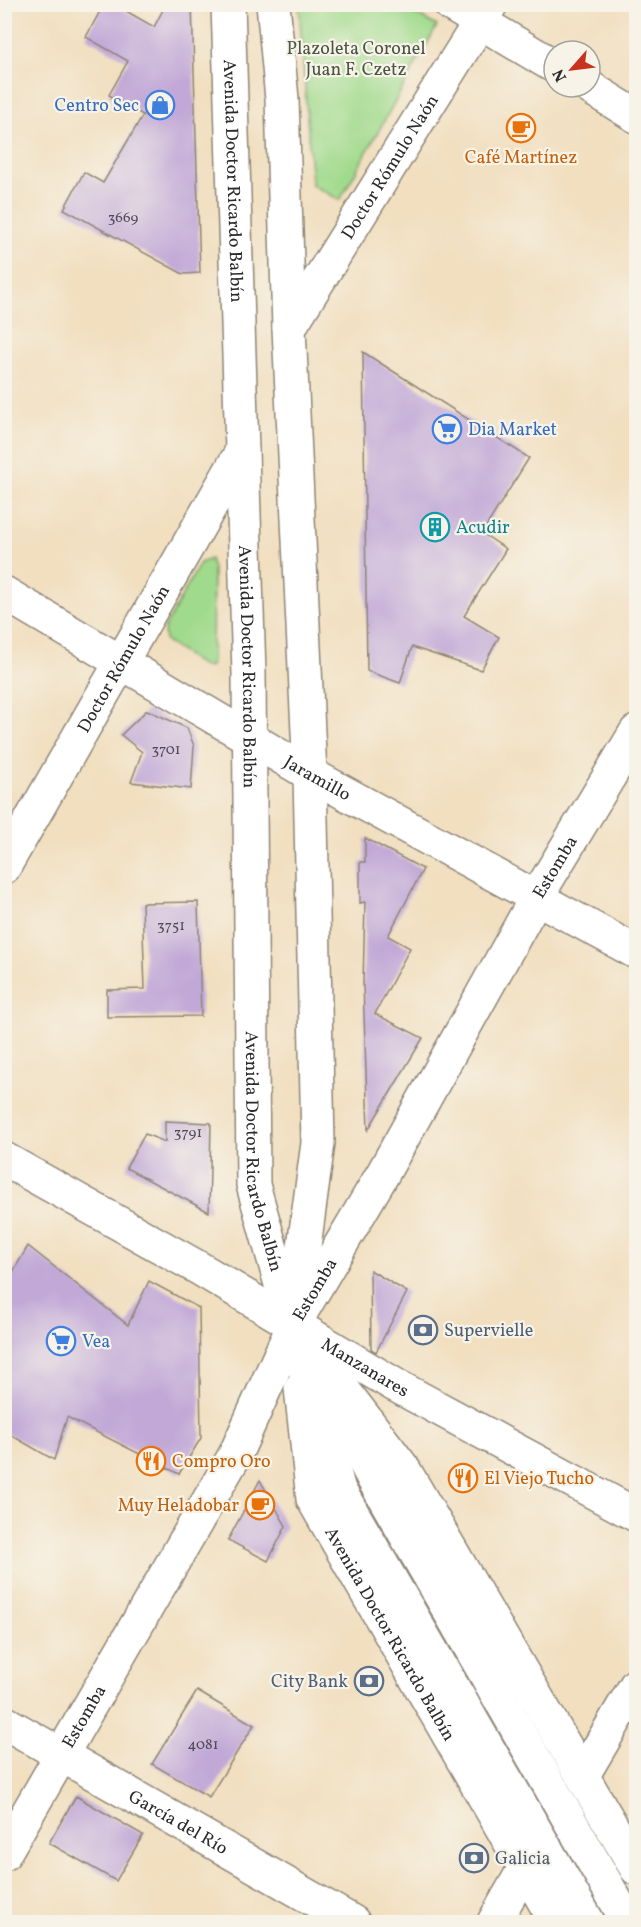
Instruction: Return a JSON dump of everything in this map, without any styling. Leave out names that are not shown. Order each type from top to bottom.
[{"type":"street","name":"Avenida Doctor Ricardo Balbín","points":[[228,4],[250,739],[253,1185],[294,1324],[313,1499],[556,1923]]},
{"type":"street","name":"Avenida Doctor Ricardo Balbín","points":[[273,4],[282,99],[289,328],[310,774],[318,1143],[294,1324],[403,1468],[636,1868]]},
{"type":"street","points":[[450,4],[486,13],[542,57]]},
{"type":"street","name":"Doctor Rómulo Naón","points":[[289,328],[486,13]]},
{"type":"street","points":[[602,95],[636,116]]},
{"type":"street","name":"Doctor Rómulo Naón","points":[[4,867],[242,451]]},
{"type":"street","name":"Jaramillo","points":[[4,593],[310,774],[636,952]]},
{"type":"street","name":"Estomba","points":[[4,1854],[235,1455],[294,1324],[382,1174],[536,898],[636,732]]},
{"type":"street","name":"Manzanares","points":[[4,1159],[294,1324],[395,1385],[636,1515]]},
{"type":"street","points":[[294,1324],[339,1490],[588,1923]]},
{"type":"street","points":[[294,1324],[373,1478],[628,1923]]},
{"type":"street","points":[[583,1775],[636,1684]]},
{"type":"street","name":"García del Río","points":[[4,1722],[353,1923]]},
{"type":"street","points":[[494,1923],[525,1868]]},
{"type":"green space","name":"Plazoleta Coronel Juan F. Czetz","points":[[299,5],[399,5],[437,26],[340,200],[312,185]]},
{"type":"green space","points":[[210,559],[213,569],[212,661],[211,666],[204,667],[165,641],[164,629],[200,563]]},
{"type":"building","points":[[104,4],[114,4],[154,27],[166,4],[192,4],[200,273],[183,274],[64,209],[84,172],[103,183],[143,115],[109,95],[128,61],[86,37]]},
{"type":"building","points":[[363,352],[529,458],[482,533],[506,549],[464,616],[499,637],[481,670],[412,647],[400,683],[367,671]]},
{"type":"building","points":[[147,710],[187,728],[194,746],[191,789],[131,782],[142,752],[121,735]]},
{"type":"building","points":[[365,838],[423,869],[388,936],[410,948],[375,1014],[423,1038],[368,1130],[363,984],[365,902],[360,903],[360,862],[365,862]]},
{"type":"building","points":[[198,902],[201,1016],[107,1017],[107,990],[145,989],[142,903]]},
{"type":"building","points":[[165,1121],[211,1123],[209,1212],[126,1168],[145,1134],[165,1142]]},
{"type":"building","points":[[28,1246],[128,1325],[149,1281],[199,1308],[201,1438],[179,1474],[67,1417],[54,1460],[4,1431],[4,1287]]},
{"type":"building","points":[[370,1270],[407,1292],[376,1352],[371,1349]]},
{"type":"building","points":[[260,1480],[286,1526],[268,1561],[228,1540]]},
{"type":"building","points":[[197,1691],[254,1725],[209,1797],[152,1764]]},
{"type":"building","points":[[76,1796],[143,1835],[116,1881],[49,1843]]},
{"type":"place","name":"Centro Sec","points":[[160,105]]},
{"type":"place","name":"Café Martínez","points":[[521,128]]},
{"type":"place","name":"Dia Market","points":[[447,429]]},
{"type":"place","name":"Acudir","points":[[435,527]]},
{"type":"place","name":"Supervielle","points":[[423,1330]]},
{"type":"place","name":"Vea","points":[[61,1341]]},
{"type":"place","name":"Compro Oro","points":[[151,1461]]},
{"type":"place","name":"El Viejo Tucho","points":[[463,1478]]},
{"type":"place","name":"Muy Heladobar","points":[[260,1505]]},
{"type":"place","name":"City Bank","points":[[369,1681]]},
{"type":"place","name":"Galicia","points":[[474,1858]]}]
